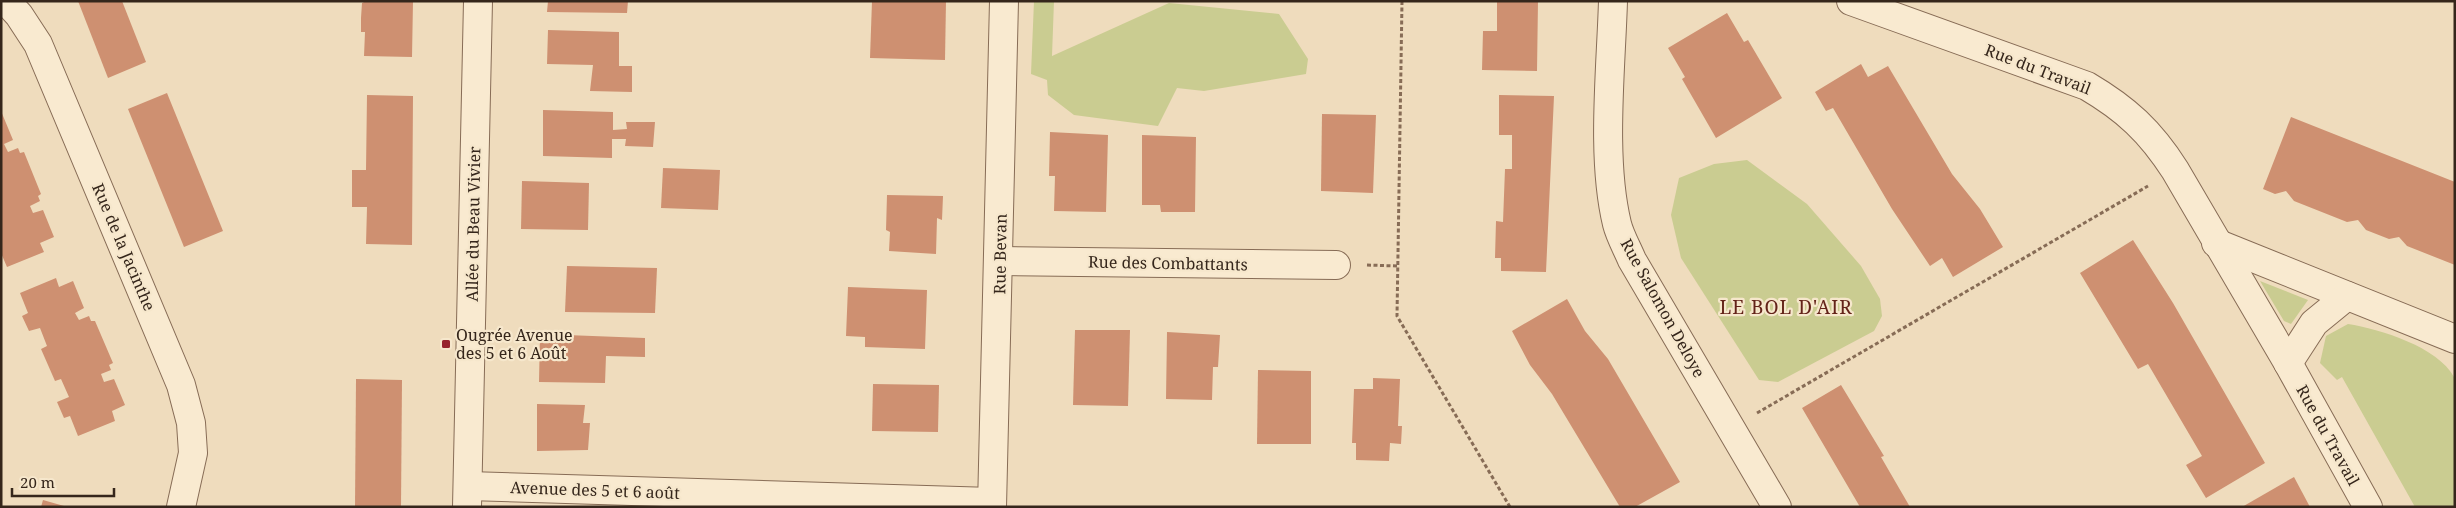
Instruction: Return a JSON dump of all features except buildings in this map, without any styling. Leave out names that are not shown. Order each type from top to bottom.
[{"type":"street","name":"Rue de la Jacinthe","points":[[6,1],[38,44],[181,385],[192,423],[192,453],[180,507]]},
{"type":"street","name":"Allée du Beau Vivier","points":[[467,496],[478,1]]},
{"type":"street","name":"Rue Bevan","points":[[992,504],[1000,261],[1004,1]]},
{"type":"street","name":"Rue Salomon Deloye","points":[[1613,1],[1609,156],[1617,226],[1632,260],[1777,507]]},
{"type":"street","name":"Rue du Travail","points":[[1851,1],[2087,86],[2112,101],[2137,121],[2158,143],[2175,170],[2216,243],[2288,363],[2368,507]]},
{"type":"street","points":[[2216,243],[2455,339]]},
{"type":"street","name":"Rue des Combattants","points":[[1000,261],[1336,265]]},
{"type":"street","points":[[2288,363],[2314,323],[2347,296]]},
{"type":"street","name":"Avenue des 5 et 6 août","points":[[467,496],[992,504]]},
{"type":"path","points":[[1402,1],[1397,316],[1510,507]]},
{"type":"path","points":[[1731,428],[2175,170]]},
{"type":"green space","points":[[1034,1],[1054,1],[1052,56],[1169,3],[1279,14],[1308,59],[1306,74],[1204,91],[1177,88],[1158,126],[1074,115],[1048,95],[1047,80],[1031,74]]},
{"type":"green space","points":[[1747,160],[1807,204],[1861,266],[1880,299],[1882,316],[1874,331],[1778,382],[1759,380],[1681,258],[1671,215],[1679,178],[1714,164]]},
{"type":"green space","points":[[2260,281],[2308,300],[2291,324],[2284,321]]},
{"type":"green space","points":[[2348,324],[2376,330],[2422,348],[2446,366],[2454,377],[2455,507],[2415,507],[2342,377],[2337,380],[2320,363],[2326,336]]},
{"type":"place","name":"Ougrée Avenue des 5 et 6 Août","points":[[446,344]]},
{"type":"district","name":"LE BOL D'AIR","points":[[1786,307]]}]
